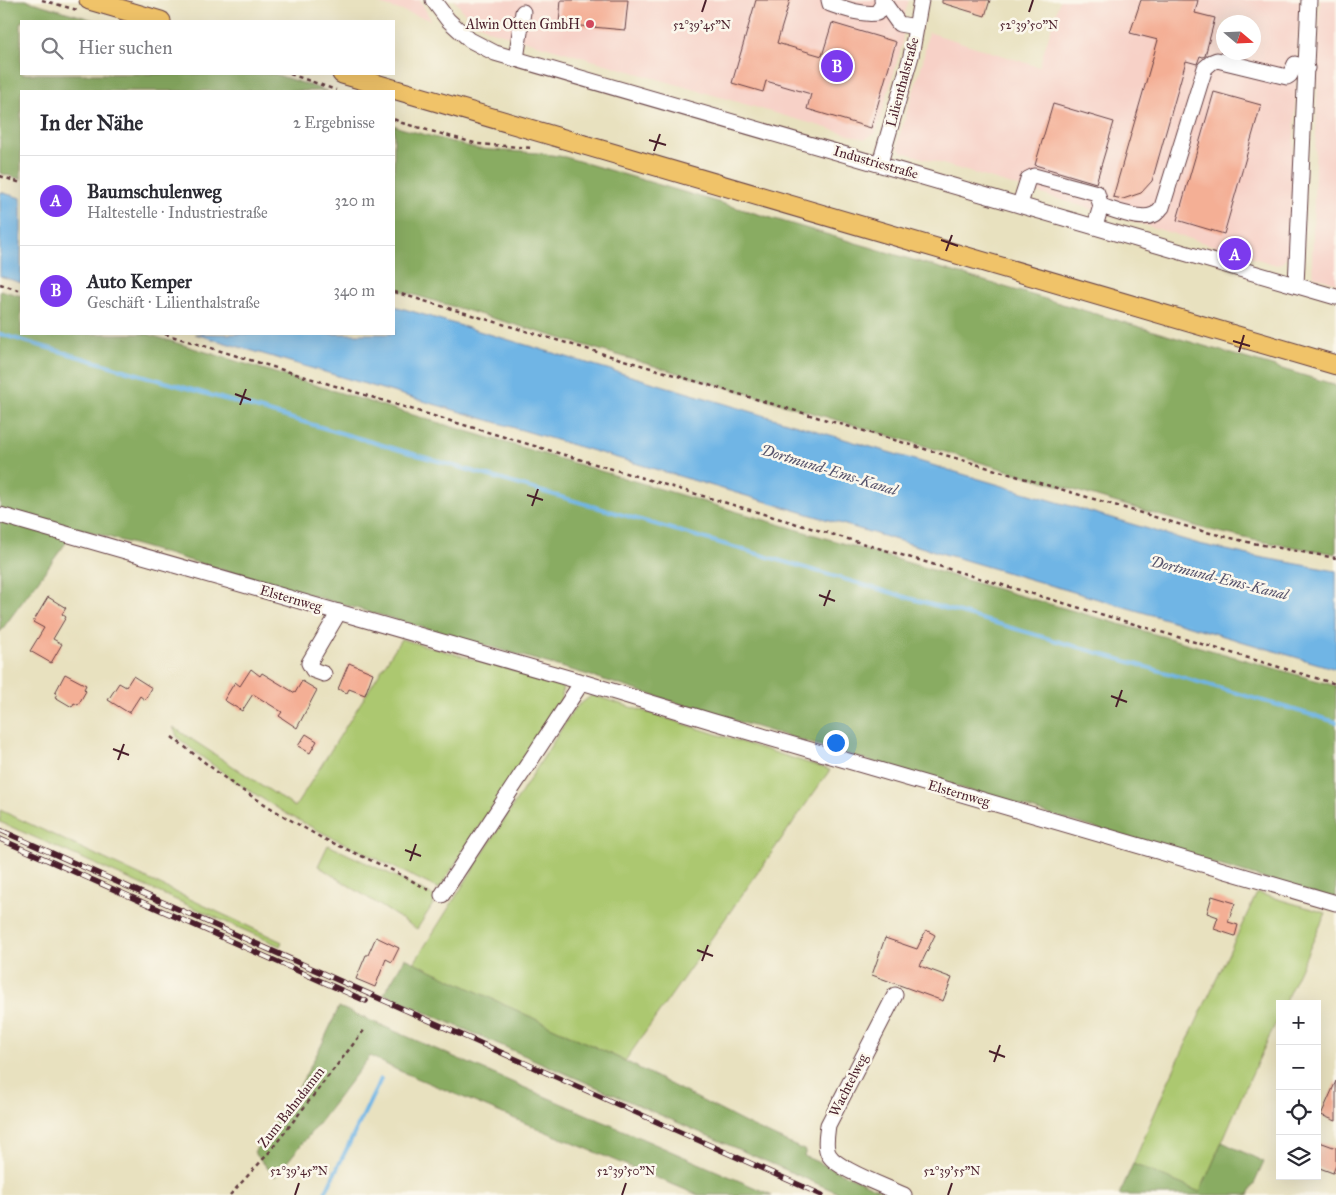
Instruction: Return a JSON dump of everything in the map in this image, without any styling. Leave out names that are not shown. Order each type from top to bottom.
[{"type":"main road","points":[[89,0],[158,20]]},
{"type":"main road","points":[[345,75],[1336,365]]},
{"type":"street","name":"Industriestraße","points":[[433,0],[448,20],[470,40],[495,52],[516,59],[880,163],[1336,297]]},
{"type":"street","points":[[829,0],[830,4],[870,14],[877,13],[883,1],[899,24],[916,27]]},
{"type":"street","name":"Lilienthalstraße","points":[[880,163],[911,56],[921,0]]},
{"type":"street","points":[[1296,285],[1309,0]]},
{"type":"street","points":[[516,59],[523,12]]},
{"type":"street","points":[[1101,206],[1146,217],[1155,215],[1162,207],[1205,68],[1212,62],[1217,60],[1287,77],[1290,75],[1295,64],[1307,68]]},
{"type":"street","points":[[1020,204],[1028,179],[1034,176],[1097,193],[1101,206],[1095,226]]},
{"type":"street","name":"Elsternweg","points":[[0,515],[582,682],[758,735],[1336,902]]},
{"type":"street","points":[[324,674],[313,670],[309,663],[339,612]]},
{"type":"street","points":[[442,895],[582,682]]},
{"type":"street","name":"Wachtelweg","points":[[895,994],[828,1125],[826,1142],[829,1154],[836,1163],[904,1195]]},
{"type":"path","points":[[293,75],[336,90]]},
{"type":"path","points":[[0,176],[20,183]]},
{"type":"path","points":[[0,284],[20,291]]},
{"type":"path","points":[[395,292],[1193,529],[1252,543],[1336,558]]},
{"type":"path","points":[[168,335],[447,420],[1336,684]]},
{"type":"path","points":[[172,737],[234,785],[282,815],[320,837],[442,895]]},
{"type":"path","name":"Zum Bahndamm","points":[[230,1195],[266,1155],[365,1029]]},
{"type":"shaded area","points":[[367,0],[420,0],[431,20]]},
{"type":"shaded area","points":[[454,0],[909,0],[905,13],[902,45],[876,133],[865,139],[488,30],[468,17]]},
{"type":"shaded area","points":[[1060,0],[1300,0],[1289,249],[1287,256],[1283,262],[1277,265],[903,152],[899,149],[899,137],[923,61],[928,32],[1039,67]]},
{"type":"shaded area","points":[[1320,0],[1336,0],[1336,283],[1314,276],[1312,265]]},
{"type":"green space","points":[[0,0],[25,0],[94,20],[20,20],[20,75],[277,75],[324,90],[20,90],[20,179],[0,173]]},
{"type":"green space","points":[[395,126],[478,149],[538,153],[565,157],[1336,385],[1336,554],[1253,540],[1202,528],[395,289]]},
{"type":"green space","points":[[0,290],[20,296],[20,335],[150,335],[976,583],[1336,686],[1336,900],[716,715],[585,674],[77,528],[0,632]]},
{"type":"green space","points":[[401,639],[559,683],[563,693],[561,699],[439,889],[285,813],[236,782],[198,754],[178,738],[173,727],[295,807]]},
{"type":"green space","points":[[592,695],[830,770],[625,1061],[414,963],[574,709]]},
{"type":"green space","points":[[0,810],[282,942],[280,946],[0,822]]},
{"type":"green space","points":[[328,845],[437,898],[417,929],[318,866]]},
{"type":"green space","points":[[1257,893],[1326,913],[1286,1000],[1276,1000],[1276,1023],[1200,1193],[1133,1164],[1168,1082]]},
{"type":"green space","points":[[405,958],[625,1061],[751,1126],[806,1151],[804,1156],[891,1195],[843,1195],[384,994]]},
{"type":"green space","points":[[339,1007],[772,1195],[698,1195],[395,1069],[370,1056],[275,1177],[254,1152],[295,1095]]},
{"type":"green space","points":[[1222,1142],[1264,1162],[1249,1195],[1119,1195],[1133,1164],[1200,1192]]},
{"type":"water","points":[[0,192],[20,198],[20,283],[0,276]]},
{"type":"water","name":"Dortmund-Ems-Kanal","points":[[395,306],[1199,544],[1336,571],[1336,669],[198,335],[395,335]]},
{"type":"building","points":[[561,0],[628,0],[625,30],[559,24]]},
{"type":"building","points":[[756,0],[790,0],[777,43],[822,56],[832,23],[896,42],[871,128],[807,109],[811,94],[766,81],[763,92],[732,83]]},
{"type":"building","points":[[942,0],[990,0],[985,16],[942,3]]},
{"type":"building","points":[[1141,0],[1198,0],[1195,13],[1215,18],[1205,56],[1200,56],[1197,64],[1186,61],[1152,181],[1141,193],[1123,199],[1113,197],[1158,40],[1130,33]]},
{"type":"building","points":[[1214,92],[1261,105],[1224,234],[1177,220]]},
{"type":"building","points":[[1053,104],[1114,122],[1096,183],[1035,165]]},
{"type":"building","points":[[48,597],[66,608],[62,614],[66,617],[53,639],[62,644],[51,663],[30,651],[44,628],[33,622]]},
{"type":"building","points":[[349,663],[373,673],[365,695],[349,689],[347,693],[338,689]]},
{"type":"building","points":[[251,669],[260,676],[262,673],[295,693],[302,681],[317,690],[297,728],[279,716],[282,712],[253,694],[242,711],[224,700],[235,682],[240,686]]},
{"type":"building","points":[[65,674],[86,685],[84,689],[86,691],[78,705],[74,703],[72,707],[55,697],[57,694],[55,693]]},
{"type":"building","points":[[133,676],[152,688],[145,700],[140,696],[129,713],[108,700],[119,683],[126,687]]},
{"type":"building","points":[[306,734],[317,741],[310,753],[298,746]]},
{"type":"building","points":[[1212,896],[1235,903],[1228,922],[1238,925],[1235,936],[1214,929],[1218,917],[1207,913]]},
{"type":"building","points":[[926,930],[935,935],[920,966],[952,978],[943,1001],[872,975],[885,938],[917,949]]},
{"type":"building","points":[[376,937],[399,948],[392,962],[386,959],[375,987],[356,979]]},
{"type":"building","points":[[1336,1081],[1336,1121],[1321,1115]]},
{"type":"building","points":[[1321,1142],[1336,1148],[1336,1165],[1333,1173],[1321,1168]]},
{"type":"waterway","points":[[0,334],[1336,722]]},
{"type":"waterway","points":[[324,1195],[381,1079]]},
{"type":"railway","points":[[0,830],[822,1195]]},
{"type":"railway","points":[[0,839],[366,1001]]},
{"type":"place","name":"Alwin Otten GmbH","points":[[590,24]]},
{"type":"place","name":"Auto Kemper","points":[[837,66]]},
{"type":"place","name":"Baumschulenweg","points":[[1235,254]]}]
